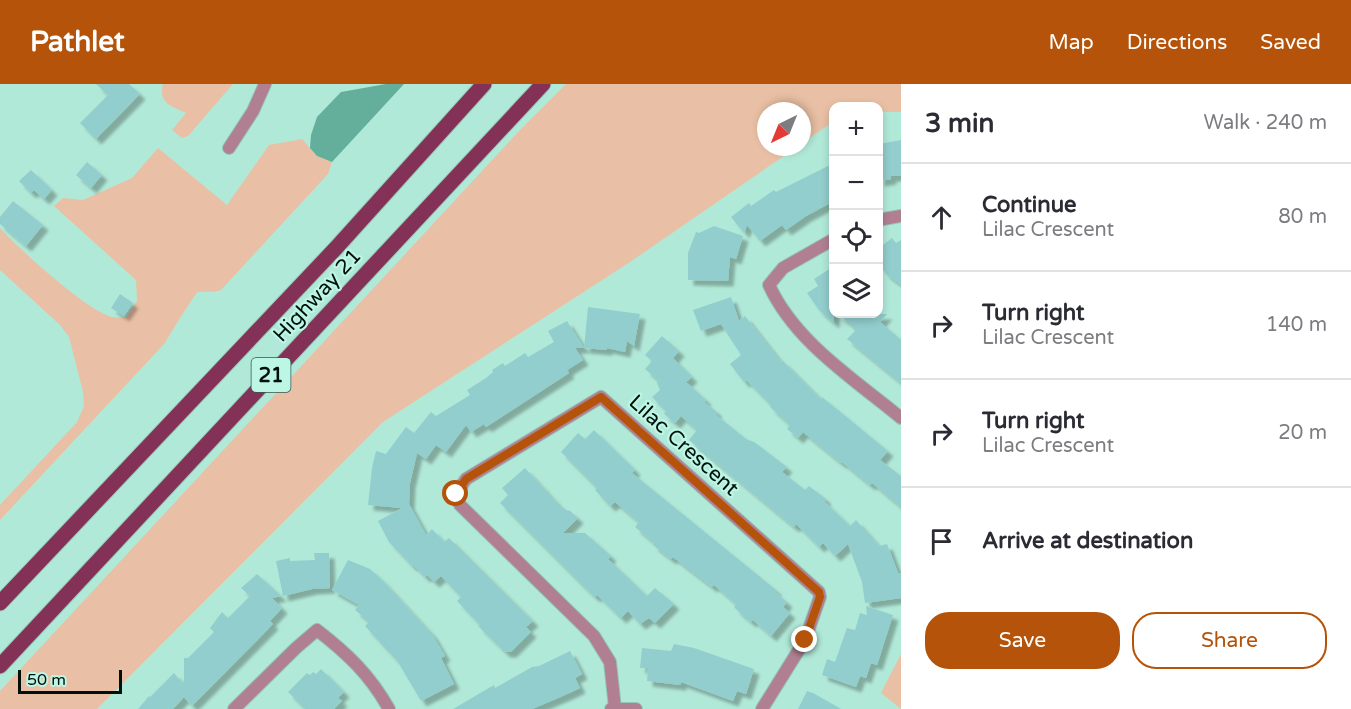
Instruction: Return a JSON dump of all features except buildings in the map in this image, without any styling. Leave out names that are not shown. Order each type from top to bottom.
[{"type":"main road","name":"Highway 21","points":[[0,603],[336,248],[484,84]]},
{"type":"main road","name":"Highway 21","points":[[0,666],[543,84]]},
{"type":"street","points":[[229,148],[253,111],[265,84]]},
{"type":"street","points":[[883,219],[901,216]]},
{"type":"street","points":[[829,242],[783,268],[769,285],[777,302],[815,348],[901,418]]},
{"type":"street","name":"Lilac Crescent","points":[[613,708],[610,662],[594,636],[460,505],[456,494],[466,479],[601,397],[819,592],[820,597],[805,640],[762,709]]},
{"type":"street","points":[[234,709],[317,630],[348,654],[376,686],[389,709]]},
{"type":"street","points":[[613,708],[636,709]]},
{"type":"shaded area","points":[[163,84],[233,84],[188,136],[182,138],[172,130],[186,113],[164,100]]},
{"type":"shaded area","points":[[386,84],[404,84],[332,162],[317,156],[310,148],[311,135],[317,117],[341,92]]},
{"type":"shaded area","points":[[566,84],[901,84],[901,112],[883,112],[883,102],[829,102],[829,125],[811,137],[811,102],[757,102],[757,156],[784,156],[630,262],[383,422],[97,709],[0,709],[0,691],[521,129]]},
{"type":"shaded area","points":[[302,139],[317,156],[332,162],[328,174],[221,290],[196,294],[165,343],[0,520],[0,505],[77,422],[84,406],[83,392],[69,337],[60,325],[0,270],[0,228],[70,292],[112,317],[126,317],[137,301],[136,280],[54,206],[63,198],[83,200],[132,178],[158,148],[227,205],[269,145]]},
{"type":"shaded area","points":[[901,654],[901,709],[881,693]]},
{"type":"route","points":[[456,494],[466,479],[601,397],[819,592],[820,597],[805,640]]}]
